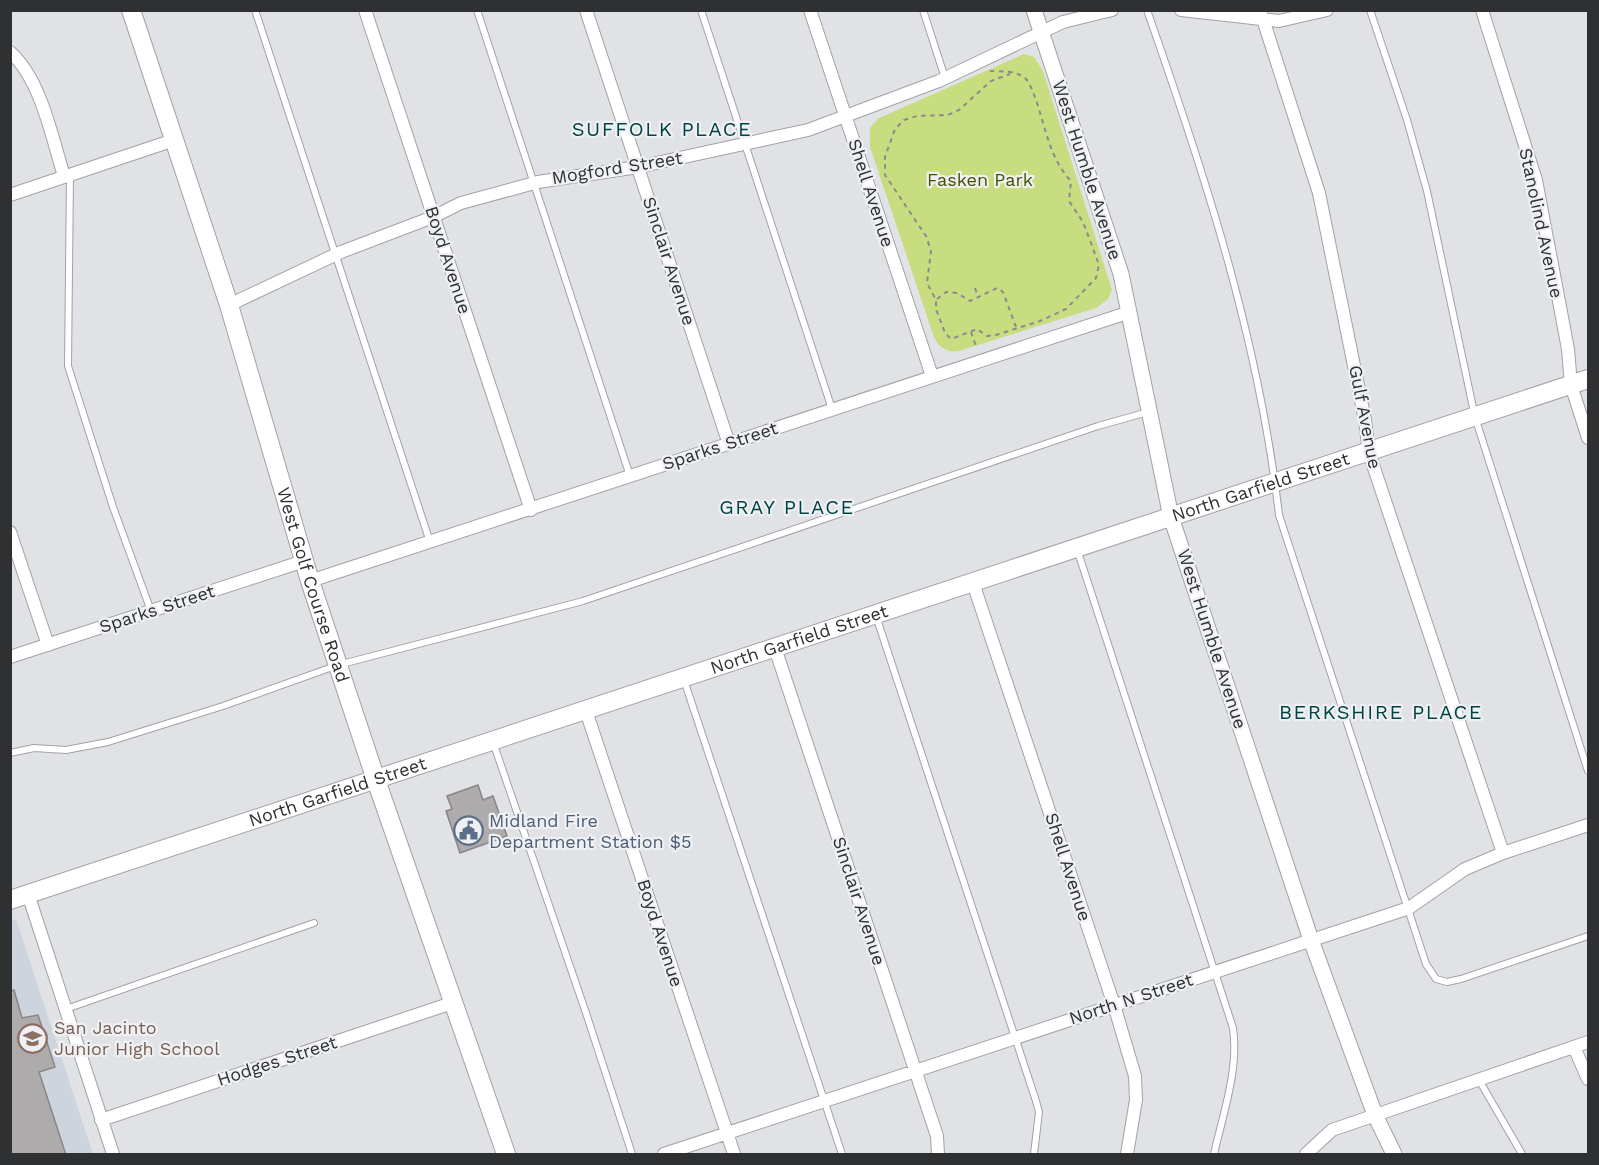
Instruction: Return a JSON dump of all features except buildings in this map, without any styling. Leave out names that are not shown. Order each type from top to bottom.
[{"type":"main road","name":"West Golf Course Road","points":[[131,10],[229,305],[310,581],[452,1003],[506,1155]]},
{"type":"main road","name":"North Garfield Street","points":[[10,900],[1588,379]]},
{"type":"street","name":"Boyd Avenue","points":[[365,10],[531,510]]},
{"type":"street","name":"Sinclair Avenue","points":[[586,10],[729,444]]},
{"type":"street","name":"Shell Avenue","points":[[810,10],[932,376]]},
{"type":"street","name":"West Humble Avenue","points":[[1034,10],[1121,274],[1171,517],[1311,940],[1375,1114],[1394,1155]]},
{"type":"street","name":"Mogford Street","points":[[229,305],[336,254],[433,217],[461,202],[534,182],[638,167],[808,130],[945,78],[1041,31],[1069,20],[1112,10]]},
{"type":"street","points":[[1181,10],[1262,14],[1279,21],[1327,10]]},
{"type":"street","name":"Stanolind Avenue","points":[[1482,10],[1536,180],[1568,349],[1571,385],[1588,438]]},
{"type":"street","name":"Gulf Avenue","points":[[1262,14],[1319,193],[1363,408],[1369,453],[1503,853]]},
{"type":"street","points":[[10,52],[21,61],[35,87],[67,175]]},
{"type":"street","points":[[10,195],[174,140]]},
{"type":"street","name":"Sparks Street","points":[[310,581],[1130,312]]},
{"type":"street","points":[[11,537],[48,645]]},
{"type":"street","name":"Sparks Street","points":[[10,657],[304,561]]},
{"type":"street","name":"Shell Avenue","points":[[973,583],[1114,1005],[1135,1076],[1136,1100],[1127,1155]]},
{"type":"street","name":"Sinclair Avenue","points":[[775,648],[937,1136],[938,1155]]},
{"type":"street","name":"Boyd Avenue","points":[[585,711],[734,1155]]},
{"type":"street","name":"North N Street","points":[[664,1155],[1409,908],[1464,869],[1503,853],[1588,825]]},
{"type":"street","points":[[28,894],[113,1155]]},
{"type":"street","name":"Hodges Street","points":[[101,1120],[452,1003]]},
{"type":"street","points":[[1306,1155],[1332,1130],[1588,1042]]},
{"type":"street","points":[[1574,1047],[1588,1079]]},
{"type":"lane","points":[[255,10],[430,542]]},
{"type":"lane","points":[[477,10],[630,476]]},
{"type":"lane","points":[[701,10],[832,409]]},
{"type":"lane","points":[[923,10],[945,78]]},
{"type":"lane","points":[[1147,10],[1197,150],[1237,288],[1270,445],[1279,515],[1432,975],[1436,979],[1447,982],[1461,980],[1588,936]]},
{"type":"lane","points":[[1370,10],[1407,120],[1427,191],[1475,417],[1588,771]]},
{"type":"lane","points":[[67,175],[68,366],[113,507],[151,611]]},
{"type":"lane","points":[[10,753],[34,748],[76,749],[108,742],[223,706],[338,665],[582,601],[1098,426],[1150,412]]},
{"type":"lane","points":[[1077,548],[1233,1028],[1235,1044],[1233,1065],[1214,1155]]},
{"type":"lane","points":[[876,615],[1039,1112],[1034,1155]]},
{"type":"lane","points":[[684,679],[842,1155]]},
{"type":"lane","points":[[493,741],[632,1155]]},
{"type":"lane","points":[[65,1009],[314,923]]},
{"type":"lane","points":[[1479,1079],[1522,1155]]},
{"type":"path","points":[[1010,74],[1020,75],[1030,85],[1044,122],[1047,144],[1063,172],[1071,181],[1069,201],[1083,222],[1099,265],[1096,279],[1066,309],[1040,321],[991,336],[977,330],[960,333],[954,338],[948,337],[936,309],[936,300],[927,283],[931,251],[926,236],[885,175],[889,143],[895,129],[904,120],[917,116],[948,115],[959,110],[991,81],[1010,74]]},
{"type":"path","points":[[975,288],[978,297]]},
{"type":"path","points":[[936,300],[946,292],[957,293],[970,301],[992,288],[1003,292],[1016,327]]},
{"type":"path","points":[[971,331],[981,360]]},
{"type":"shaded area","name":"San Jacinto Junior High School","points":[[16,919],[93,1154],[11,1154],[10,921]]},
{"type":"green space","name":"Fasken Park","points":[[1024,54],[1034,57],[1043,71],[1112,290],[1108,299],[1096,308],[959,351],[948,350],[941,347],[934,337],[870,147],[870,128],[879,118]]},
{"type":"place","name":"Midland Fire Department Station $5","points":[[468,831]]},
{"type":"place","name":"San Jacinto Junior High School","points":[[33,1038]]},
{"type":"district","name":"SUFFOLK PLACE","points":[[662,129]]},
{"type":"district","name":"GRAY PLACE","points":[[787,507]]},
{"type":"district","name":"BERKSHIRE PLACE","points":[[1381,712]]}]
